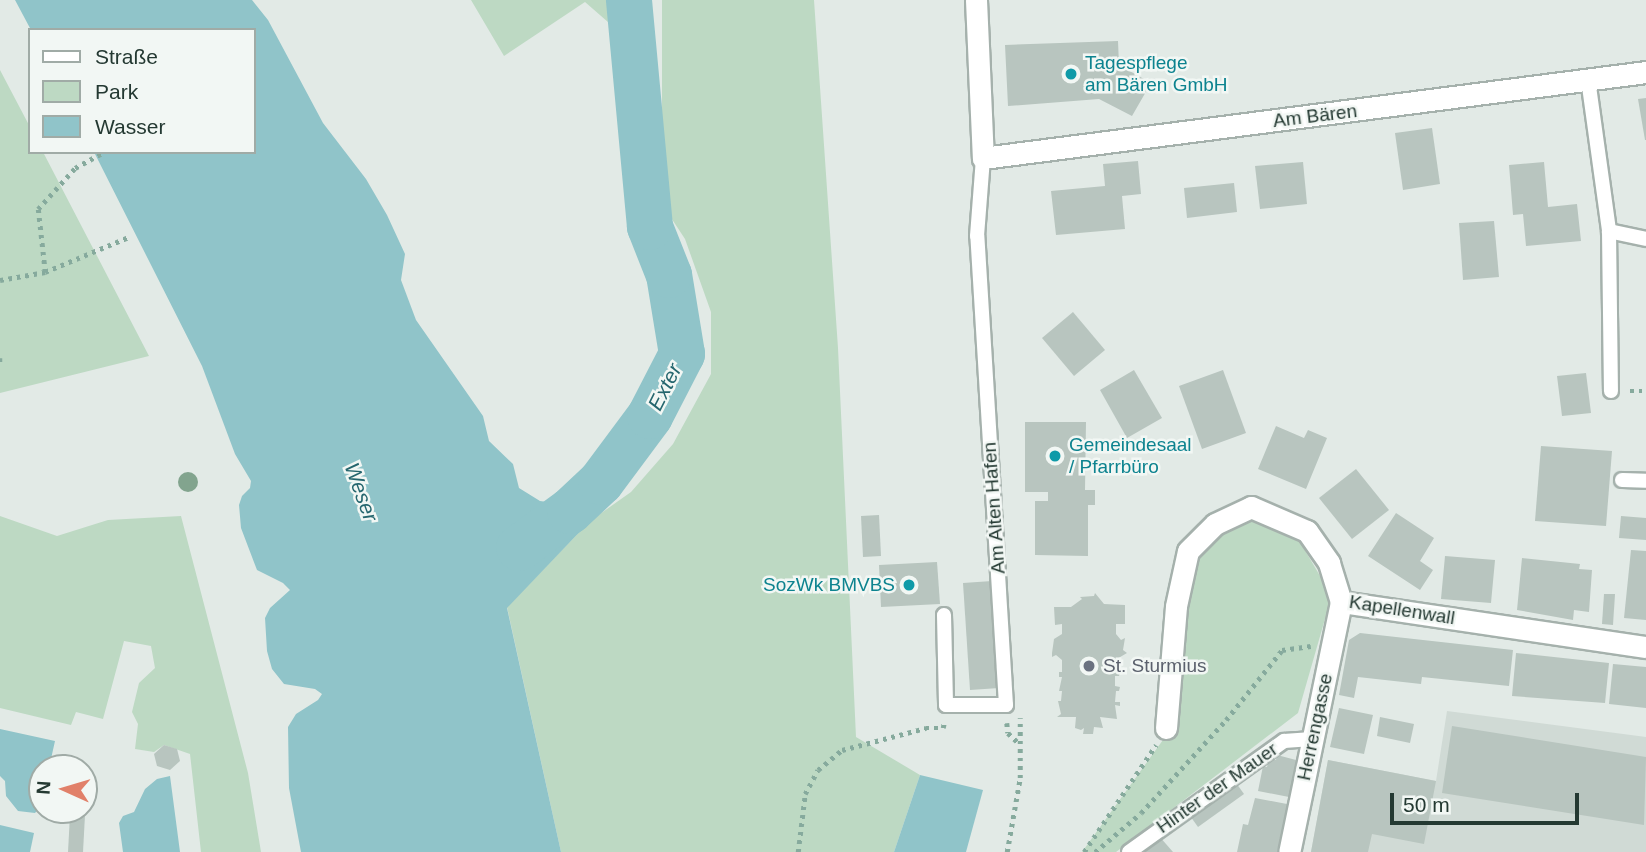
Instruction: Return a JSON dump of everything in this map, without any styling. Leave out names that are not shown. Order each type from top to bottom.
[{"type":"street","points":[[976,0],[983,158]]},
{"type":"street","name":"Am Bären","points":[[983,158],[1646,72]]},
{"type":"street","name":"Kapellenwall","points":[[1166,728],[1176,606],[1188,551],[1215,524],[1251,507],[1307,531],[1329,563],[1341,602],[1646,647]]},
{"type":"street","name":"Herrengasse","points":[[1289,852],[1341,602]]},
{"type":"lane","points":[[1588,79],[1609,231],[1611,391]]},
{"type":"lane","name":"Am Alten Hafen","points":[[983,158],[977,236],[1006,705]]},
{"type":"lane","points":[[1609,231],[1646,239]]},
{"type":"lane","points":[[1622,480],[1646,481]]},
{"type":"lane","points":[[944,615],[946,705],[1006,705]]},
{"type":"lane","name":"Hinter der Mauer","points":[[1129,852],[1284,741],[1312,739]]},
{"type":"path","points":[[45,272],[38,209],[75,168],[100,154]]},
{"type":"path","points":[[0,279],[45,272],[131,236]]},
{"type":"path","points":[[1095,852],[1141,813],[1226,720],[1282,650],[1333,642]]},
{"type":"path","points":[[798,852],[805,794],[818,770],[842,750],[926,728],[943,728],[946,705]]},
{"type":"path","points":[[1006,705],[1008,733],[1020,745],[1020,778],[1007,852]]},
{"type":"path","points":[[1084,852],[1124,797],[1166,728]]},
{"type":"shaded area","points":[[1447,711],[1646,737],[1646,852],[1311,852],[1328,760],[1436,781]]},
{"type":"green space","points":[[471,0],[624,0],[624,36],[585,2],[504,56]]},
{"type":"green space","points":[[662,0],[814,0],[838,348],[856,737],[920,775],[894,852],[561,852],[507,607],[590,521],[631,492],[673,444],[711,374],[711,312],[685,239],[662,204]]},
{"type":"green space","points":[[0,70],[28,123],[28,154],[44,154],[149,356],[0,393]]},
{"type":"green space","points":[[0,516],[57,536],[108,520],[181,516],[248,773],[261,852],[201,852],[190,754],[164,745],[154,752],[135,749],[138,724],[132,712],[139,683],[155,668],[151,646],[124,641],[103,719],[76,712],[71,725],[0,708]]},
{"type":"green space","points":[[1265,519],[1300,542],[1326,586],[1329,605],[1298,713],[1116,852],[1082,852],[1168,733],[1194,553],[1225,526]]},
{"type":"water","name":"Weser","points":[[15,0],[252,0],[268,20],[323,123],[366,179],[387,215],[405,254],[401,280],[416,320],[483,416],[489,441],[513,464],[519,488],[540,501],[554,503],[590,521],[507,608],[561,852],[301,852],[289,788],[288,727],[296,714],[318,700],[322,694],[315,689],[284,684],[272,669],[267,651],[265,618],[270,608],[290,590],[283,583],[257,570],[241,528],[239,505],[242,496],[250,488],[251,481],[235,454],[202,366],[95,154],[256,154],[256,28],[30,28]]},
{"type":"water","points":[[0,729],[55,741],[52,754],[28,754],[28,812],[18,811],[6,796],[5,781],[0,776]]},
{"type":"water","points":[[920,775],[983,790],[966,852],[894,852]]},
{"type":"water","points":[[170,776],[180,852],[123,852],[119,823],[123,816],[134,812],[145,789],[157,779]]},
{"type":"water","points":[[0,825],[34,833],[30,852],[0,852]]},
{"type":"building","name":"Tagespflege am Bären GmbH","points":[[1118,41],[1119,65],[1151,83],[1132,116],[1099,99],[1008,106],[1005,45]]},
{"type":"building","points":[[1646,98],[1646,140],[1645,140],[1638,99]]},
{"type":"building","points":[[1432,128],[1440,184],[1403,190],[1395,133]]},
{"type":"building","points":[[1138,161],[1141,194],[1122,196],[1125,229],[1056,235],[1051,191],[1105,186],[1103,164]]},
{"type":"building","points":[[1303,162],[1307,204],[1260,209],[1255,166]]},
{"type":"building","points":[[1544,162],[1548,207],[1577,204],[1581,241],[1526,246],[1523,214],[1513,215],[1509,165]]},
{"type":"building","points":[[1234,183],[1237,212],[1187,218],[1184,188]]},
{"type":"building","points":[[1494,221],[1499,277],[1463,280],[1459,223]]},
{"type":"building","points":[[1073,312],[1105,350],[1074,376],[1042,338]]},
{"type":"building","points":[[1134,370],[1162,418],[1127,438],[1100,390]]},
{"type":"building","points":[[1223,370],[1246,433],[1202,449],[1179,386]]},
{"type":"building","points":[[1586,373],[1591,413],[1562,416],[1557,376]]},
{"type":"building","name":"Gemeindesaal / Pfarrbüro","points":[[1025,422],[1086,422],[1085,490],[1095,490],[1095,505],[1088,505],[1088,556],[1035,555],[1035,501],[1048,501],[1048,492],[1025,492]]},
{"type":"building","points":[[1276,426],[1304,438],[1308,430],[1327,438],[1306,489],[1258,469]]},
{"type":"building","points":[[1541,446],[1612,451],[1606,526],[1535,521]]},
{"type":"building","points":[[1356,469],[1389,510],[1352,539],[1319,498]]},
{"type":"building","points":[[1396,513],[1434,538],[1420,561],[1433,570],[1420,590],[1368,556]]},
{"type":"building","points":[[879,515],[881,556],[863,557],[861,516]]},
{"type":"building","points":[[1621,516],[1646,518],[1646,540],[1619,538]]},
{"type":"building","points":[[1631,550],[1646,551],[1646,620],[1624,618]]},
{"type":"building","points":[[1445,556],[1495,560],[1491,603],[1441,599]]},
{"type":"building","points":[[1522,558],[1580,564],[1579,569],[1592,570],[1589,612],[1574,610],[1573,620],[1517,610]]},
{"type":"building","name":"SozWk BMVBS","points":[[937,562],[940,604],[881,607],[879,565]]},
{"type":"building","points":[[992,581],[999,688],[970,690],[963,583]]},
{"type":"building","name":"St. Sturmius","points":[[1095,593],[1104,604],[1125,605],[1125,624],[1116,624],[1116,634],[1121,640],[1125,638],[1123,650],[1127,653],[1115,660],[1115,672],[1120,672],[1119,676],[1115,676],[1115,686],[1120,687],[1119,691],[1116,691],[1115,702],[1120,702],[1120,706],[1115,705],[1117,719],[1100,717],[1103,728],[1094,727],[1093,734],[1083,734],[1084,728],[1075,728],[1076,717],[1057,717],[1061,714],[1058,701],[1061,701],[1062,691],[1059,691],[1062,677],[1059,677],[1059,672],[1062,672],[1062,660],[1056,655],[1052,657],[1052,653],[1054,639],[1062,634],[1062,624],[1055,625],[1054,607],[1071,607],[1082,599],[1080,597],[1094,596]]},
{"type":"building","points":[[1604,594],[1615,594],[1613,625],[1602,624]]},
{"type":"building","points":[[1360,633],[1513,650],[1509,686],[1422,677],[1421,684],[1358,677],[1354,698],[1339,695],[1349,640]]},
{"type":"building","points":[[1516,653],[1609,663],[1605,703],[1512,696]]},
{"type":"building","points":[[1613,664],[1646,667],[1646,708],[1609,704]]},
{"type":"building","points":[[1339,708],[1373,715],[1364,754],[1330,747]]},
{"type":"building","points":[[1380,717],[1414,724],[1410,743],[1377,736]]},
{"type":"building","points":[[1452,726],[1646,757],[1644,825],[1442,793]]},
{"type":"building","points":[[164,745],[177,749],[180,761],[170,770],[157,766],[154,754]]},
{"type":"building","points":[[1277,755],[1296,760],[1289,797],[1258,791],[1263,766],[1267,767],[1269,758],[1276,760]]},
{"type":"building","points":[[1328,760],[1436,781],[1424,844],[1372,834],[1368,852],[1311,852]]},
{"type":"building","points":[[1234,780],[1244,794],[1198,827],[1188,813]]},
{"type":"building","points":[[1255,798],[1287,804],[1277,852],[1237,852],[1243,824],[1248,825]]},
{"type":"building","points":[[70,824],[85,824],[83,852],[68,852]]},
{"type":"building","points":[[1159,836],[1173,852],[1142,852]]},
{"type":"waterway","name":"Exter","points":[[519,548],[570,511],[601,482],[650,416],[682,354],[669,275],[650,227],[629,0]]},
{"type":"place","name":"Tagespflege am Bären GmbH","points":[[1071,74]]},
{"type":"place","name":"Gemeindesaal / Pfarrbüro","points":[[1055,456]]},
{"type":"place","name":"SozWk BMVBS","points":[[909,585]]},
{"type":"place","name":"St. Sturmius","points":[[1089,666]]}]
